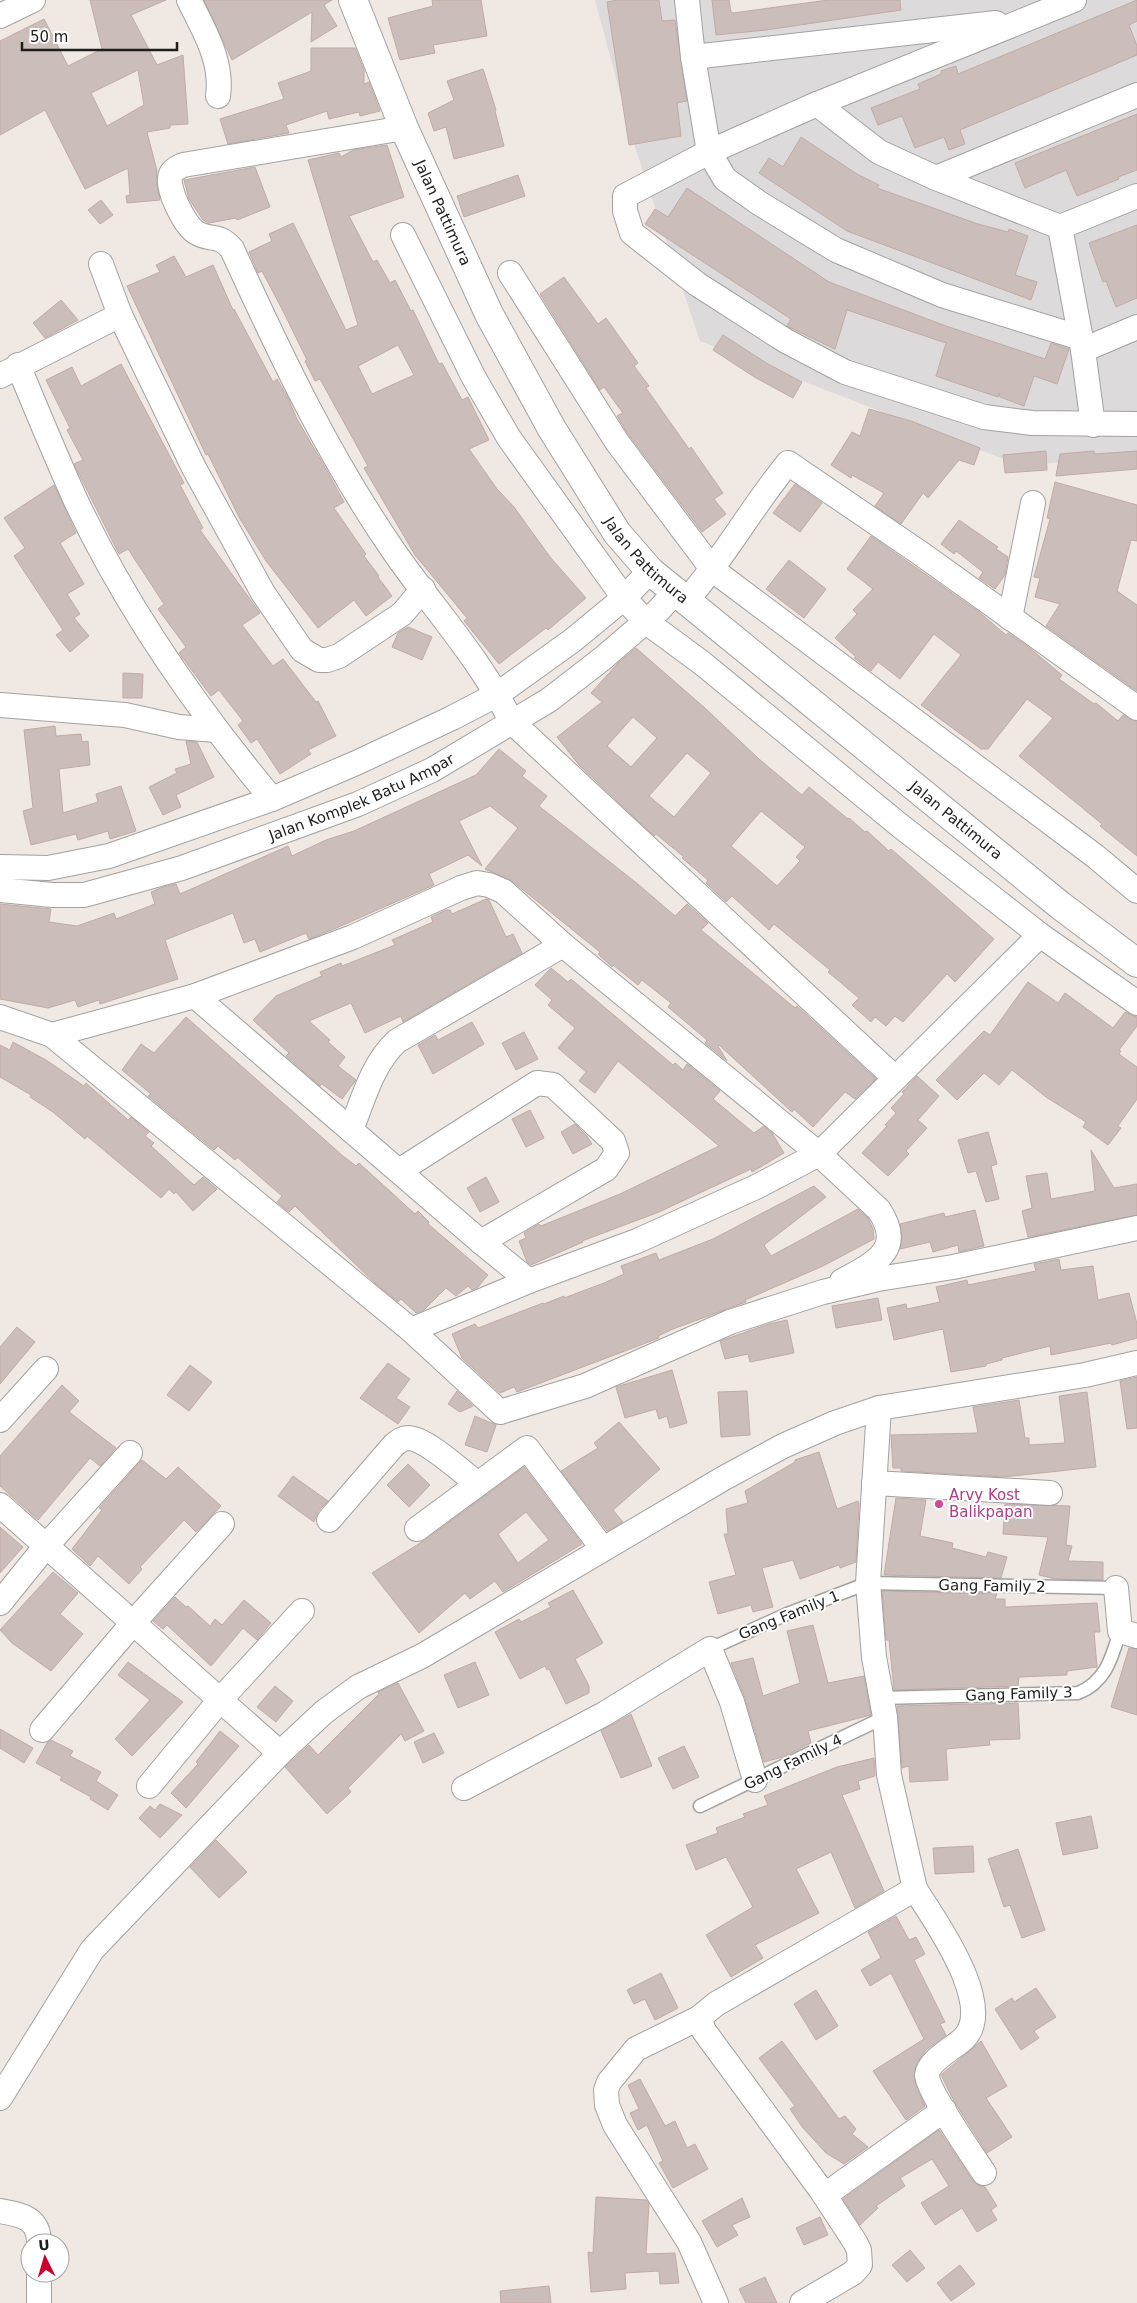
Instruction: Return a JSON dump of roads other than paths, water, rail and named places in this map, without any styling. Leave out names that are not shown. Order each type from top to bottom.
[{"type":"street","points":[[0,16],[33,0]]},
{"type":"street","points":[[189,0],[218,64],[220,84],[218,96]]},
{"type":"street","name":"Jalan Pattimura","points":[[353,0],[404,128],[459,253],[489,314],[524,381],[617,533],[650,571],[681,597],[1060,906],[1137,963]]},
{"type":"street","points":[[687,0],[693,57],[709,152],[725,179],[759,203],[836,250],[942,295],[1082,344],[1137,327]]},
{"type":"street","points":[[1074,0],[817,104],[709,152],[625,196],[625,211],[632,233],[697,284],[786,341],[845,372],[984,417],[1032,423],[1137,424]]},
{"type":"street","points":[[693,57],[1025,20]]},
{"type":"street","points":[[936,178],[1137,94]]},
{"type":"street","points":[[817,104],[879,152],[936,178],[1060,227],[1137,196]]},
{"type":"street","points":[[404,128],[184,165],[174,170],[170,179],[175,199],[190,226],[204,236],[222,239],[232,249],[277,348],[320,430],[395,553],[498,694],[511,721],[895,1078]]},
{"type":"street","points":[[1060,227],[1082,344],[1093,425]]},
{"type":"street","points":[[403,235],[474,378],[508,438],[624,598],[645,621],[702,663],[898,824],[1040,935],[1137,1003]]},
{"type":"street","points":[[101,264],[120,315],[164,409],[223,523],[263,593],[302,650],[319,660],[327,660],[339,656],[402,614],[423,589]]},
{"type":"street","points":[[510,272],[617,442],[713,570],[1094,856],[1137,891]]},
{"type":"street","points":[[120,315],[9,370],[77,503],[123,588],[161,652],[216,730],[272,799]]},
{"type":"street","name":"Jalan Komplek Batu Ampar","points":[[0,890],[52,895],[84,895],[182,868],[358,804],[432,770],[549,700],[602,659],[645,621],[681,597],[713,570],[762,495],[788,463],[1010,618]]},
{"type":"street","points":[[1033,503],[1010,618],[1137,708]]},
{"type":"street","points":[[0,867],[48,868],[109,856],[272,799],[426,730],[498,694],[573,640],[624,598],[650,571]]},
{"type":"street","points":[[0,705],[125,715],[179,727],[216,730]]},
{"type":"street","points":[[52,1035],[195,996],[353,938],[461,888],[477,883],[489,885],[503,892],[563,944],[819,1154],[879,1210],[886,1222],[890,1236],[890,1242],[884,1253],[870,1264],[822,1292]]},
{"type":"street","points":[[411,1330],[529,1281],[637,1241],[756,1187],[819,1154],[1040,935]]},
{"type":"street","points":[[351,1130],[374,1074],[387,1050],[397,1041],[563,944]]},
{"type":"street","points":[[195,996],[529,1281]]},
{"type":"street","points":[[0,1017],[52,1035],[411,1330],[500,1412],[585,1386],[730,1322],[822,1292],[878,1279],[978,1262],[1137,1228]]},
{"type":"street","points":[[399,1171],[537,1083],[553,1085],[613,1142],[617,1153],[606,1169],[481,1242]]},
{"type":"street","points":[[0,2098],[92,1950],[280,1752],[324,1712],[358,1687],[422,1656],[783,1446],[835,1423],[878,1408],[1085,1375],[1137,1363]]},
{"type":"street","points":[[0,1420],[46,1369]]},
{"type":"street","points":[[878,1408],[868,1583],[874,1657],[883,1707],[889,1776],[916,1889],[946,1938],[972,1992],[973,2009],[969,2032],[965,2038],[931,2066],[927,2074],[944,2110],[984,2173]]},
{"type":"street","points":[[329,1520],[394,1445],[402,1439],[410,1438],[426,1445],[478,1484]]},
{"type":"street","points":[[417,1529],[527,1448],[603,1549]]},
{"type":"street","points":[[0,1603],[46,1546],[130,1453]]},
{"type":"street","points":[[874,1483],[1050,1493]]},
{"type":"street","points":[[0,1505],[280,1752]]},
{"type":"street","points":[[42,1730],[133,1623],[222,1524]]},
{"type":"street","points":[[1116,1588],[1128,1633]]},
{"type":"street","points":[[149,1786],[220,1700],[302,1611]]},
{"type":"street","points":[[464,1788],[604,1714],[710,1649],[732,1702],[755,1780]]},
{"type":"street","points":[[716,2303],[689,2242],[615,2125],[606,2096],[609,2082],[636,2049],[699,2018],[716,2004],[916,1889]]},
{"type":"street","points":[[699,2018],[704,2031],[825,2195],[859,2250],[860,2266],[853,2273],[802,2303]]},
{"type":"street","points":[[825,2195],[944,2110]]},
{"type":"street","points":[[0,2211],[25,2216],[35,2226],[38,2233]]},
{"type":"street","points":[[39,2283],[39,2303]]},
{"type":"lane","name":"Gang Family 2","points":[[868,1583],[1116,1588]]},
{"type":"lane","name":"Gang Family 1","points":[[710,1649],[787,1614],[868,1583]]},
{"type":"lane","name":"Gang Family 3","points":[[883,1707],[1078,1693],[1097,1683],[1128,1633]]},
{"type":"lane","name":"Gang Family 4","points":[[700,1806],[755,1780],[883,1707]]},
{"type":"place","name":"Arvy Kost Balikpapan","points":[[939,1504]]}]
